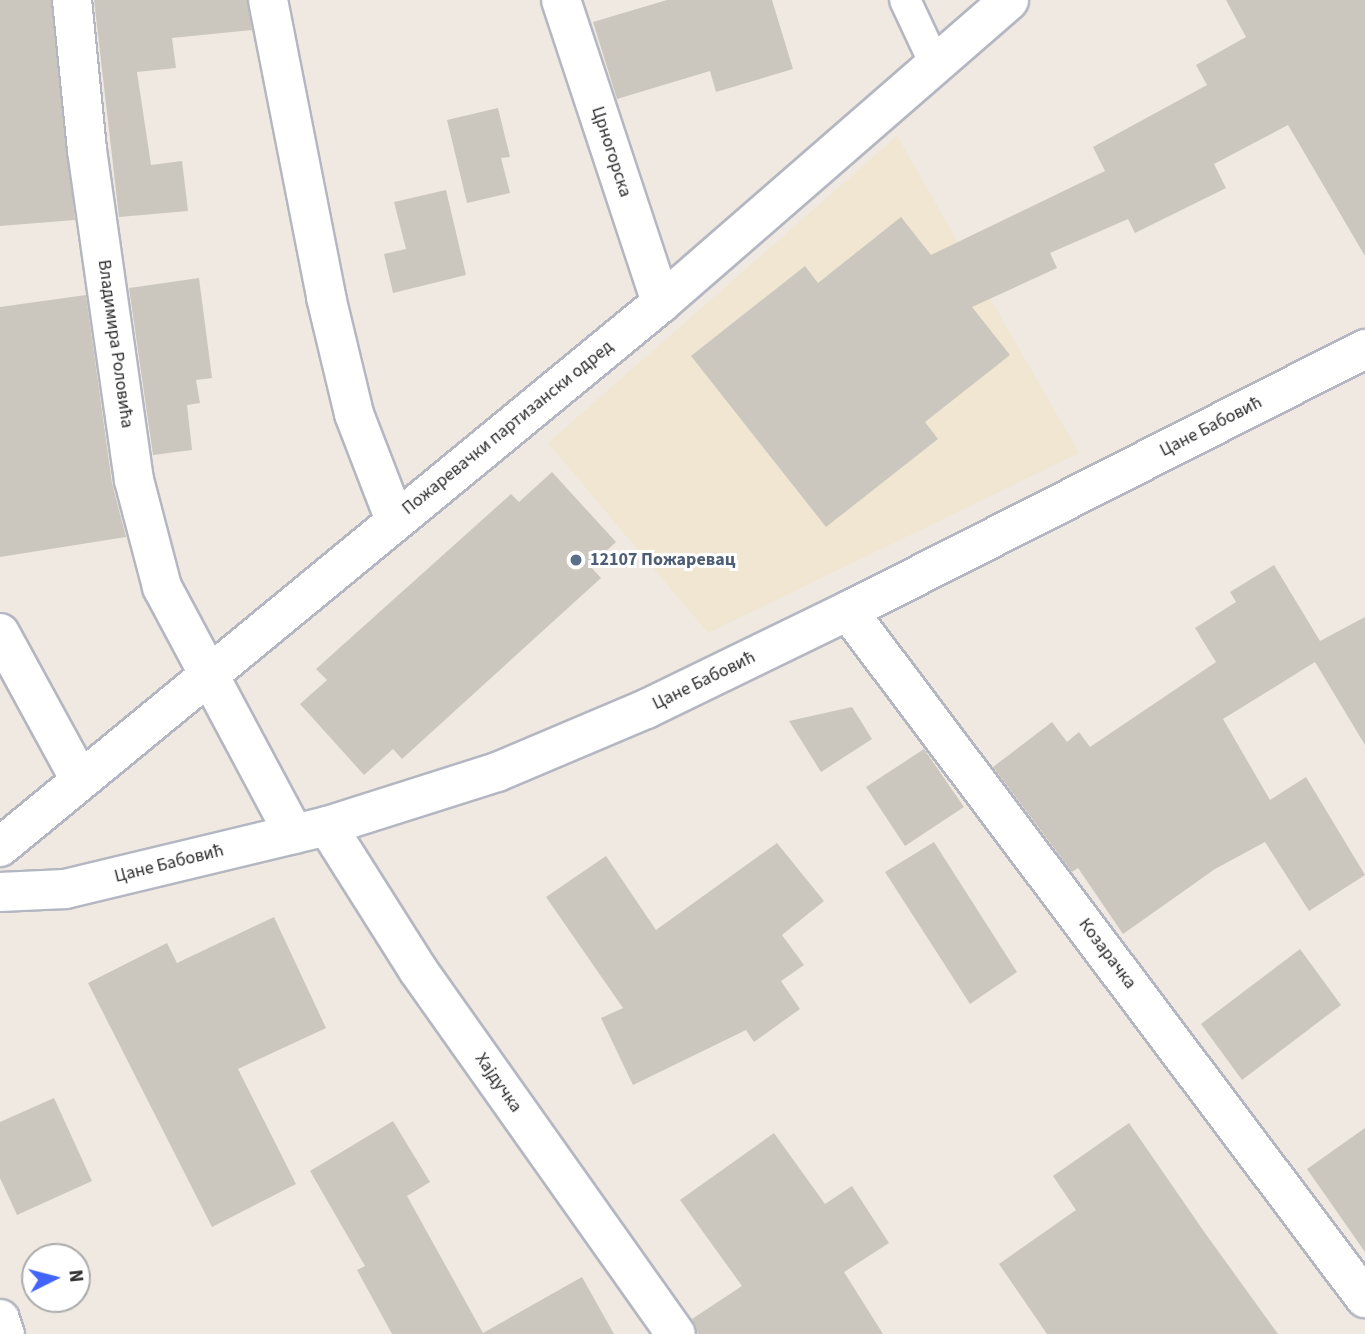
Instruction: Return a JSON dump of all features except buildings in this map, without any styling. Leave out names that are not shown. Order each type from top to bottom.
[{"type":"street","name":"Владимира Роловића","points":[[72,0],[87,150],[134,480],[162,587],[211,673],[311,830]]},
{"type":"street","points":[[268,0],[326,297],[354,414],[395,520]]},
{"type":"street","name":"Црногорска","points":[[561,0],[661,303]]},
{"type":"street","name":"Пожаревачки партизански одред","points":[[0,847],[79,778],[211,673],[661,303],[1009,0]]},
{"type":"street","name":"Цане Бабовић","points":[[0,892],[65,889],[311,830],[497,772],[646,709],[848,611],[1365,349]]},
{"type":"street","name":"Козарачка","points":[[848,611],[1365,1298]]},
{"type":"street","points":[[0,633],[79,778]]},
{"type":"street","name":"Хајдучка","points":[[311,830],[418,970],[676,1334]]},
{"type":"street","points":[[0,1319],[5,1334]]},
{"type":"lane","points":[[905,0],[935,64]]},
{"type":"shaded area","points":[[897,136],[1079,453],[708,633],[548,443]]},
{"type":"place","name":"12107 Пожаревац","points":[[576,560]]}]
